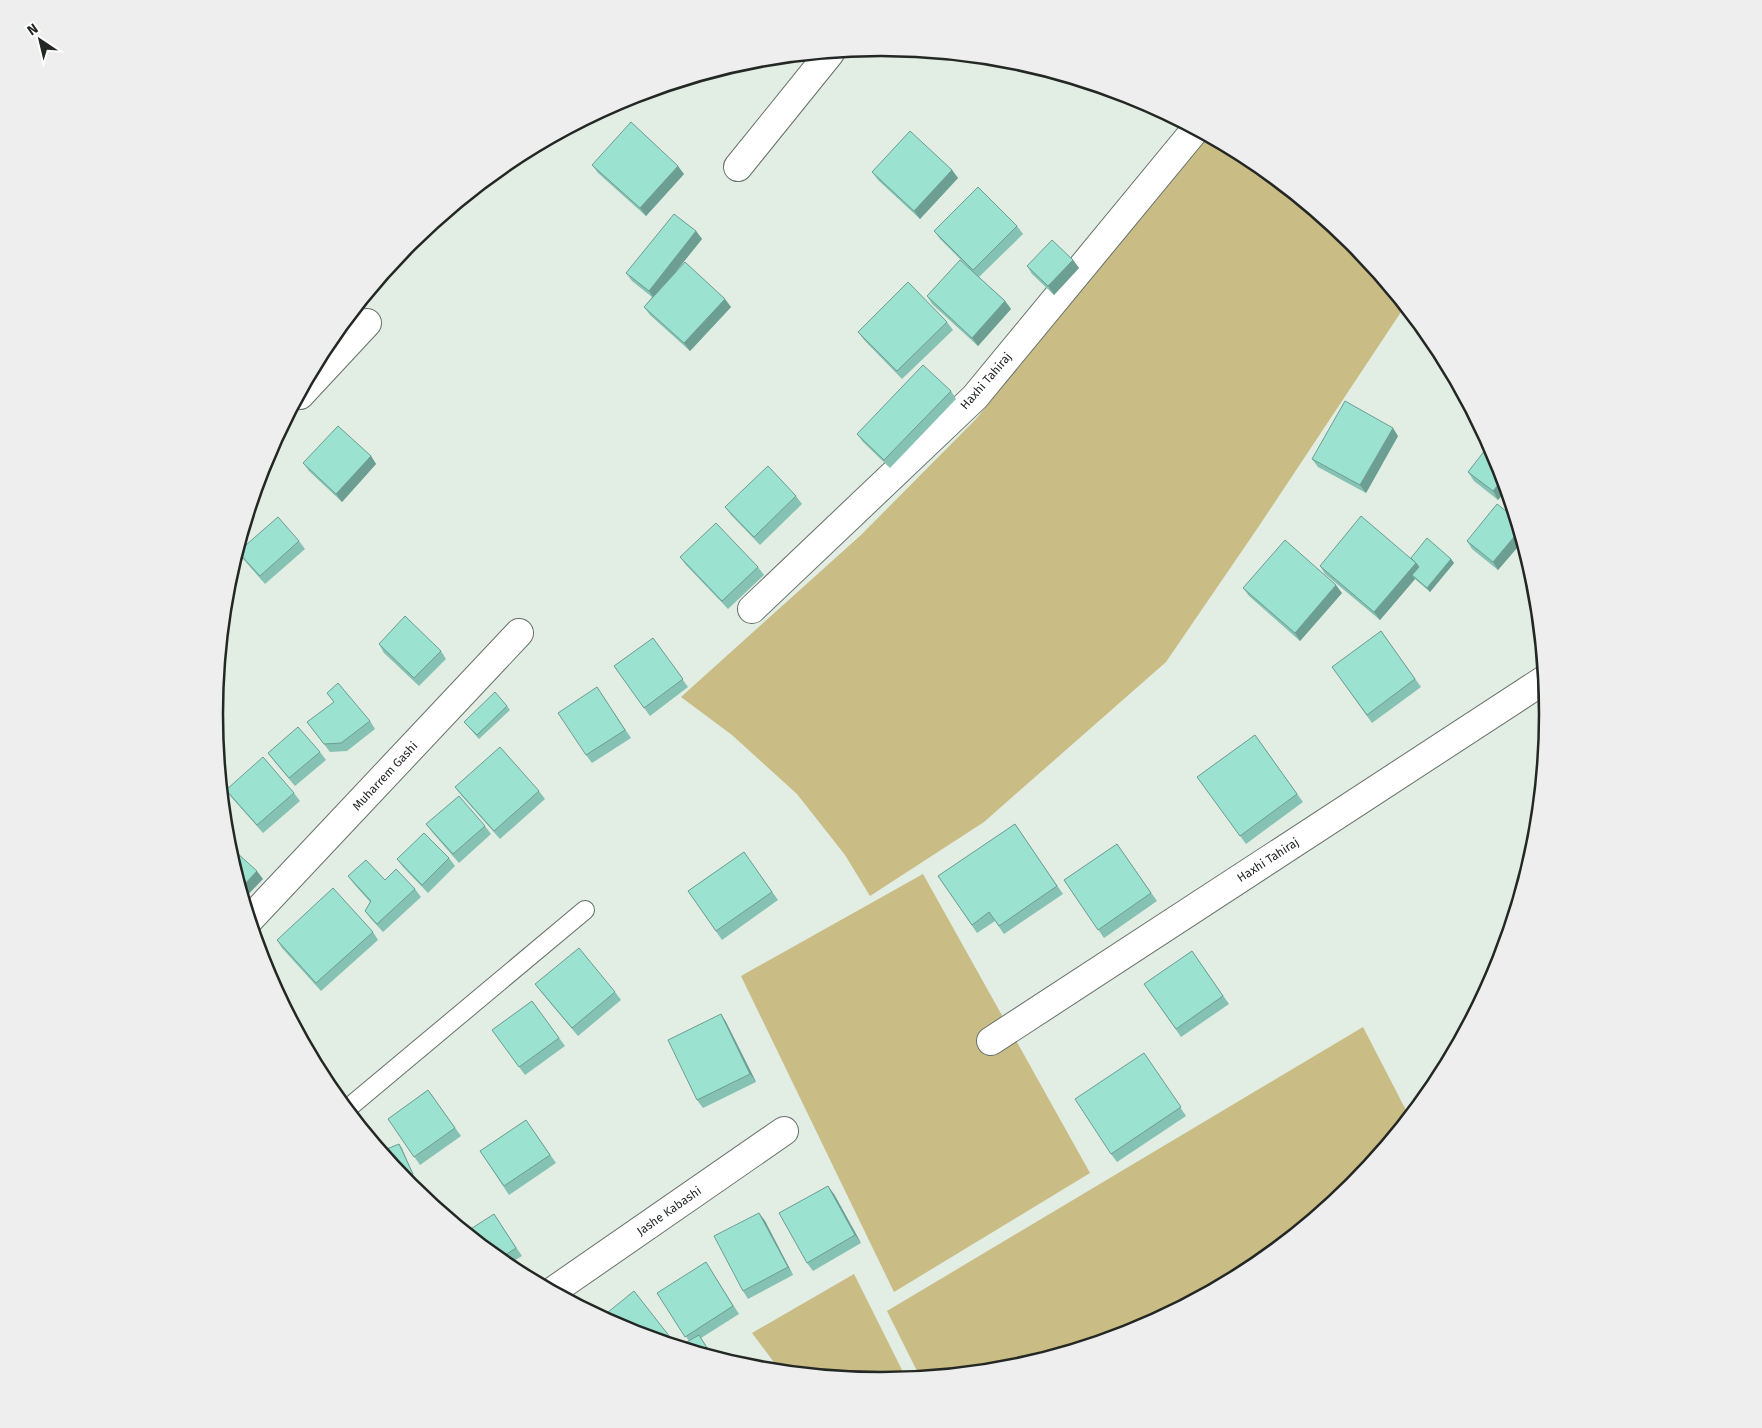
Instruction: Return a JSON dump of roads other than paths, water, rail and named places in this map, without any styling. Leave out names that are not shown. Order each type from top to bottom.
[{"type":"street","points":[[738,168],[825,59]]},
{"type":"street","name":"Haxhi Tahiraj","points":[[752,609],[975,397],[1191,134]]},
{"type":"street","points":[[314,380],[367,324]]},
{"type":"street","name":"Muharrem Gashi","points":[[255,914],[519,634]]},
{"type":"street","name":"Haxhi Tahiraj","points":[[991,1041],[1538,684]]},
{"type":"street","name":"Jashe Kabashi","points":[[558,1287],[784,1131]]},
{"type":"lane","points":[[352,1104],[585,910]]}]
